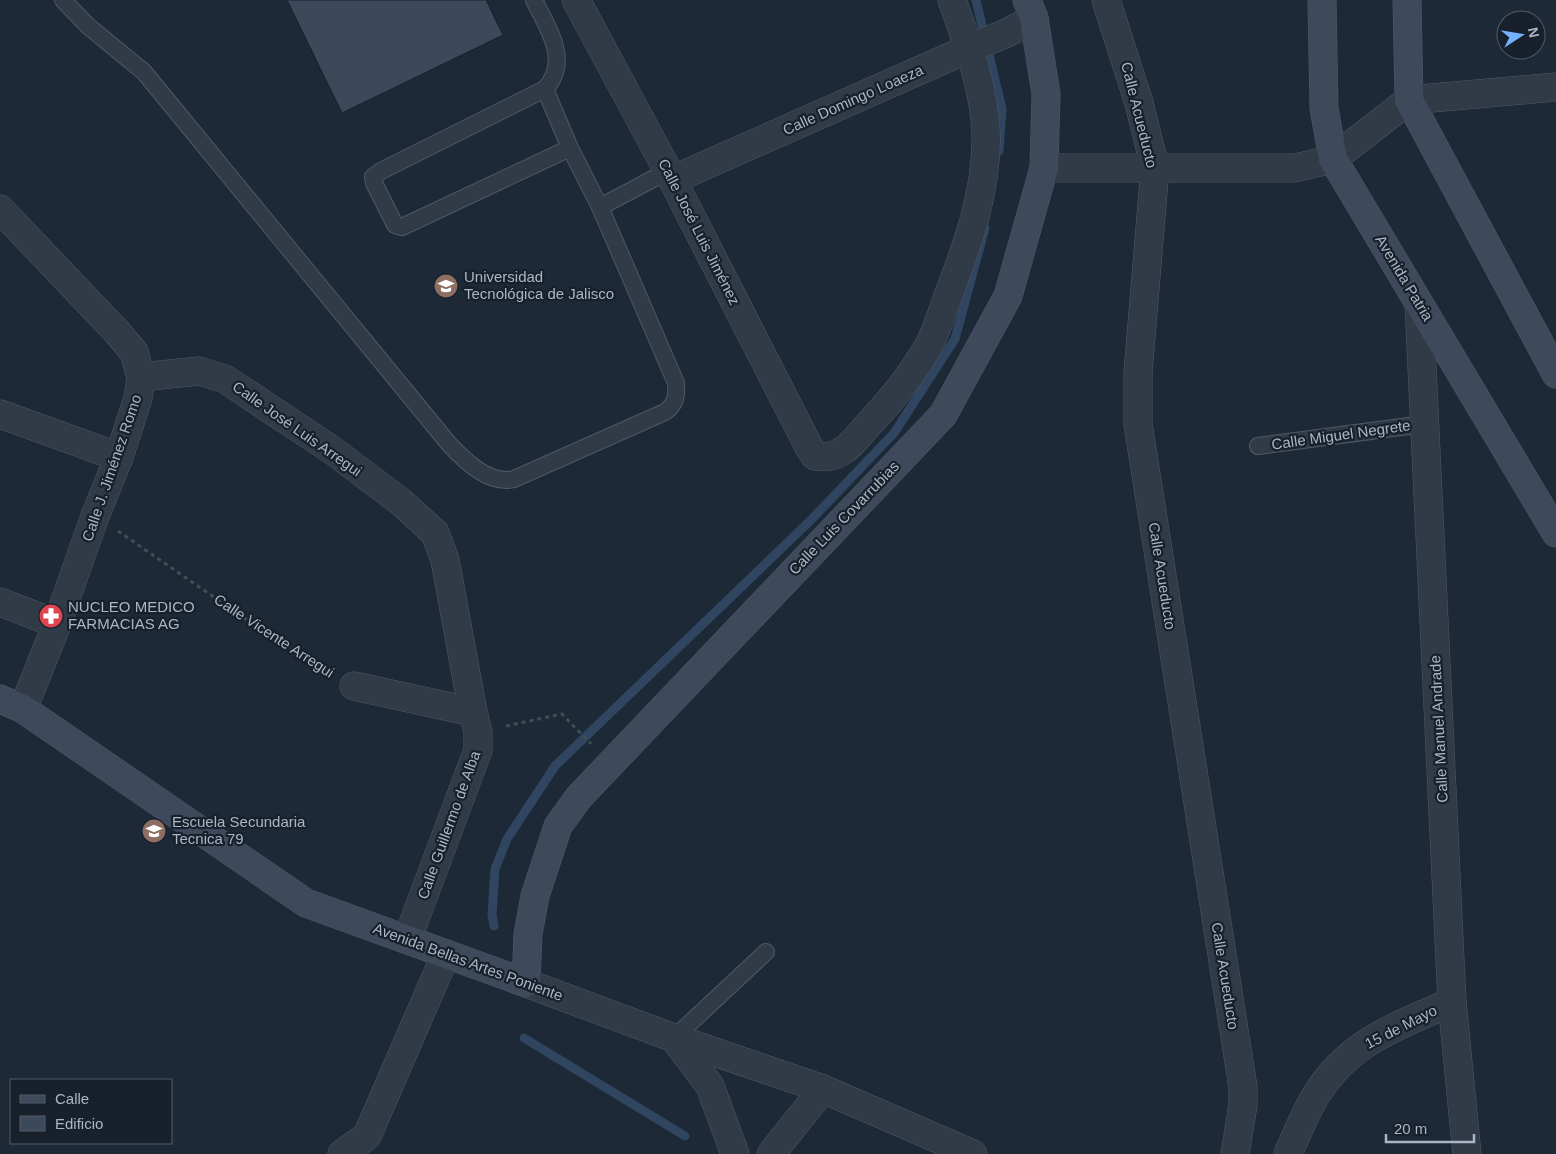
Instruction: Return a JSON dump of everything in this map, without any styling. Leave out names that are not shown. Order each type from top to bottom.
[{"type":"street","name":"Calle José Luis Jiménez","points":[[576,0],[670,176],[809,447],[816,456],[825,458],[838,455],[848,447],[895,397],[914,370],[930,343],[965,252],[981,193],[986,136],[976,46]]},
{"type":"street","points":[[952,0],[976,46]]},
{"type":"street","name":"Calle Acueducto","points":[[1106,0],[1139,103],[1155,168],[1138,373],[1138,424],[1243,1087],[1243,1105],[1235,1154]]},
{"type":"street","name":"Avenida Patria","points":[[1322,0],[1324,108],[1333,158],[1556,534]]},
{"type":"street","points":[[1407,0],[1410,100],[1556,374]]},
{"type":"street","name":"Calle Domingo Loaeza","points":[[670,176],[1009,32],[1030,9]]},
{"type":"street","name":"Calle Luis Covarrubias","points":[[526,983],[528,934],[535,896],[558,826],[579,797],[943,415],[1008,296],[1044,168],[1046,94],[1030,9]]},
{"type":"street","points":[[1044,168],[1295,168],[1333,158],[1410,100],[1556,87]]},
{"type":"street","name":"Calle J. Jiménez Romo","points":[[0,209],[123,338],[134,352],[141,377],[138,398],[119,456],[95,516],[57,624],[11,704]]},
{"type":"street","name":"Calle Manuel Andrade","points":[[1419,304],[1452,1002],[1467,1154]]},
{"type":"street","name":"Calle José Luis Arregui","points":[[141,377],[199,371],[225,379],[332,450],[401,502],[435,533]]},
{"type":"street","points":[[0,414],[119,456]]},
{"type":"street","name":"Calle Guillermo de Alba","points":[[407,940],[478,750],[476,722],[445,560],[435,533]]},
{"type":"street","points":[[0,602],[57,624]]},
{"type":"street","points":[[354,686],[476,722]]},
{"type":"street","name":"Avenida Bellas Artes Poniente","points":[[11,704],[306,903],[674,1038],[824,1089],[973,1154]]},
{"type":"street","points":[[342,1154],[367,1136],[446,954]]},
{"type":"street","name":"15 de Mayo","points":[[1288,1154],[1317,1093],[1348,1058],[1368,1041],[1390,1029],[1452,1002]]},
{"type":"street","points":[[674,1038],[710,1086],[735,1154]]},
{"type":"street","points":[[771,1154],[824,1089]]},
{"type":"lane","points":[[63,0],[88,26],[144,72],[449,444],[463,459],[498,480],[506,481],[514,480],[664,412],[671,407],[677,393],[676,383],[600,207],[570,148],[545,89]]},
{"type":"lane","points":[[534,0],[555,44],[558,64],[552,81],[545,89],[380,171],[373,177],[374,183],[395,225],[402,227],[570,148]]},
{"type":"lane","points":[[600,207],[670,176]]},
{"type":"lane","name":"Calle Miguel Negrete","points":[[1258,446],[1424,424]]},
{"type":"lane","points":[[674,1038],[766,952]]},
{"type":"path","name":"Calle Vicente Arregui","points":[[95,516],[282,644],[354,686]]},
{"type":"path","points":[[476,722],[562,714],[591,743]]},
{"type":"building","points":[[287,0],[486,0],[503,35],[342,113]]},
{"type":"waterway","points":[[976,0],[1002,109],[999,151]]},
{"type":"waterway","points":[[494,926],[492,915],[495,869],[507,839],[555,766],[811,520],[894,433],[955,339],[985,228]]},
{"type":"waterway","points":[[524,1038],[685,1136]]},
{"type":"place","name":"Universidad Tecnológica de Jalisco","points":[[446,286]]},
{"type":"place","name":"NUCLEO MEDICO FARMACIAS AG","points":[[51,616]]},
{"type":"place","name":"Escuela Secundaria Tecnica 79","points":[[154,831]]}]
